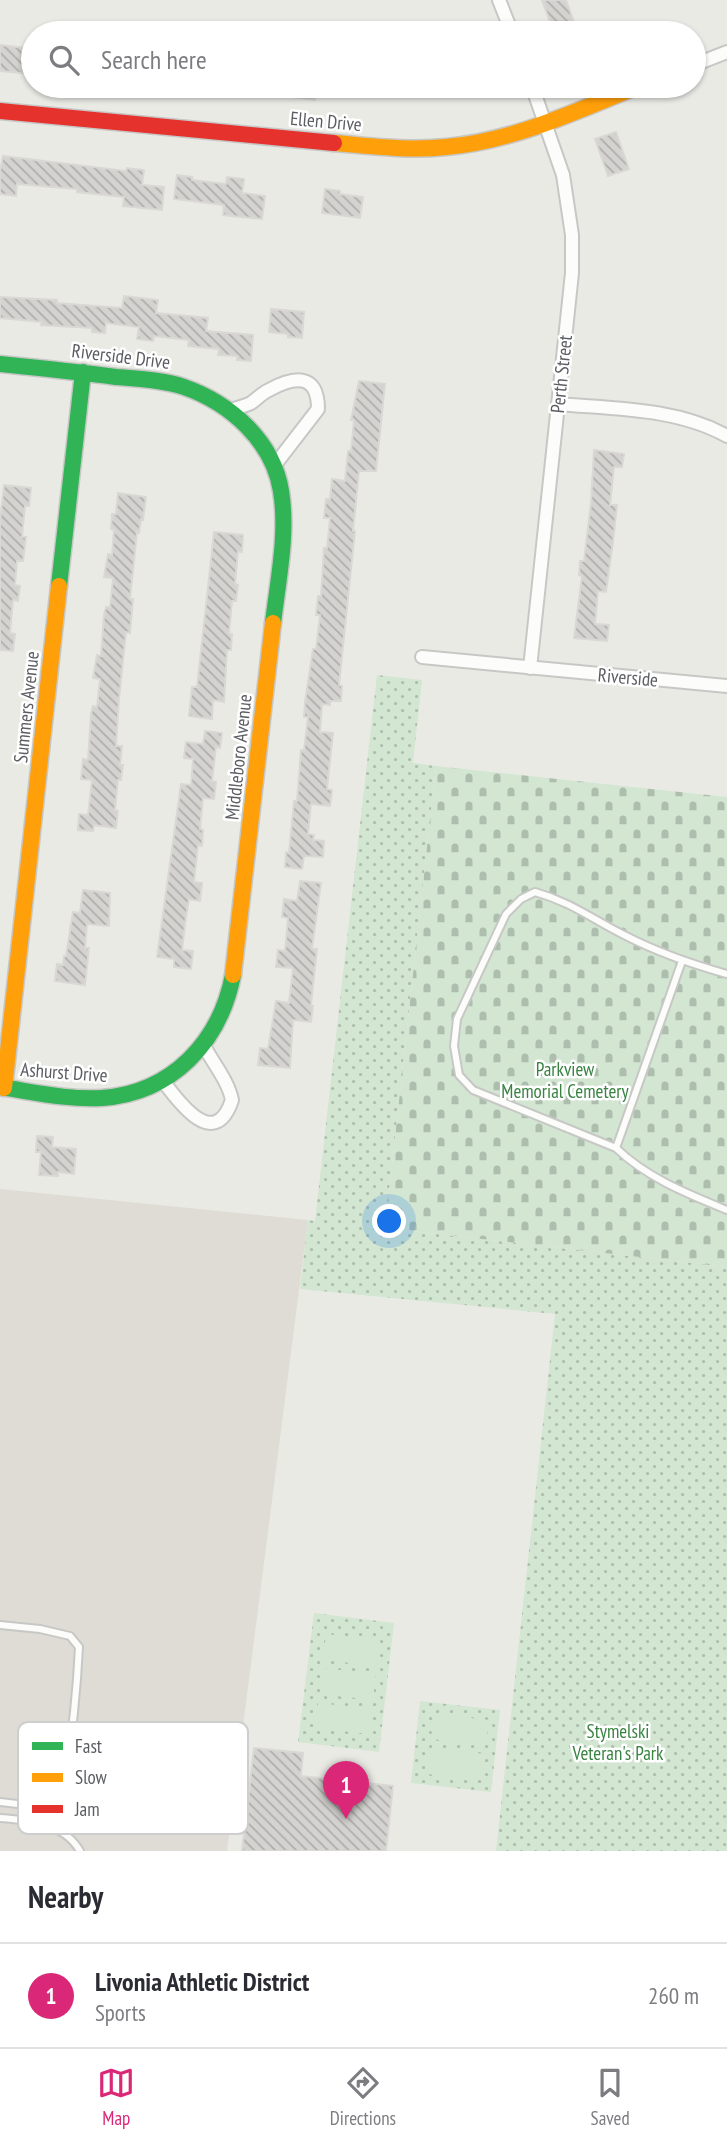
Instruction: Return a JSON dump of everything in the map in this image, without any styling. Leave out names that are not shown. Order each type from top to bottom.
[{"type":"street","points":[[499,0],[507,21]]},
{"type":"street","points":[[706,60],[727,52]]},
{"type":"street","name":"Perth Street","points":[[530,668],[572,273],[572,235],[564,175],[536,98]]},
{"type":"street","name":"Ellen Drive","points":[[0,111],[401,149],[439,149],[506,136],[607,98]]},
{"type":"street","name":"Riverside Drive","points":[[0,364],[167,382],[206,394],[230,410],[252,433]]},
{"type":"street","name":"Summers Avenue","points":[[2,1088],[83,372]]},
{"type":"street","points":[[230,410],[249,404],[269,389],[296,379],[306,381],[314,387],[318,409],[274,467]]},
{"type":"street","points":[[558,404],[684,417],[727,436]]},
{"type":"street","name":"Middleboro Avenue","points":[[188,1060],[203,1045],[224,1011],[231,989],[283,531],[283,509],[274,467],[252,433]]},
{"type":"street","name":"Riverside","points":[[422,657],[727,686]]},
{"type":"street","points":[[163,1081],[178,1102],[200,1120],[206,1123],[223,1118],[232,1100],[230,1089],[203,1045]]},
{"type":"street","name":"Ashurst Drive","points":[[2,1088],[102,1098],[132,1093],[163,1081],[188,1060]]},
{"type":"lane","points":[[727,974],[682,961],[623,935],[560,899],[535,892],[520,899],[506,914],[457,1019],[454,1046],[459,1075],[473,1090],[616,1148],[632,1163],[658,1179],[727,1210]]},
{"type":"lane","points":[[616,1148],[682,961]]},
{"type":"lane","points":[[0,1625],[40,1629],[70,1636],[79,1647],[73,1722]]},
{"type":"lane","points":[[0,1801],[18,1803]]},
{"type":"lane","points":[[0,1818],[18,1821]]},
{"type":"lane","points":[[64,1834],[73,1840],[79,1851]]},
{"type":"shaded area","points":[[0,1189],[308,1220],[244,1722],[18,1722],[18,1834],[229,1834],[227,1851],[0,1851]]},
{"type":"green space","name":"Stymelski Veteran's Park","points":[[377,675],[422,680],[413,763],[436,766],[385,1228],[727,1267],[727,1851],[496,1851],[555,1314],[300,1289],[308,1220],[315,1221]]},
{"type":"green space","name":"Parkview Memorial Cemetery","points":[[436,766],[727,797],[727,1267],[385,1228]]},
{"type":"green space","points":[[314,1613],[394,1623],[379,1752],[298,1742]]},
{"type":"green space","points":[[326,1634],[380,1640],[377,1666],[323,1660]]},
{"type":"green space","points":[[323,1668],[376,1674],[373,1700],[320,1694]]},
{"type":"green space","points":[[420,1701],[500,1710],[491,1792],[411,1783]]},
{"type":"green space","points":[[318,1703],[372,1709],[369,1734],[315,1728]]},
{"type":"green space","points":[[434,1714],[489,1720],[486,1745],[431,1739]]},
{"type":"green space","points":[[430,1748],[485,1754],[482,1780],[427,1774]]},
{"type":"building","points":[[542,0],[566,0],[574,21],[550,21]]},
{"type":"building","points":[[0,45],[21,48],[21,73],[0,71]]},
{"type":"building","points":[[616,132],[629,169],[608,176],[595,139]]},
{"type":"building","points":[[3,156],[126,171],[127,168],[144,170],[142,185],[164,187],[162,210],[123,206],[124,197],[77,192],[77,189],[17,184],[16,196],[0,194]]},
{"type":"building","points":[[177,175],[192,177],[192,180],[226,184],[227,177],[244,179],[242,193],[265,196],[262,219],[223,215],[224,205],[174,199]]},
{"type":"building","points":[[325,189],[363,197],[360,218],[322,213]]},
{"type":"building","points":[[124,296],[158,300],[156,313],[208,318],[206,331],[253,335],[251,361],[237,360],[238,356],[218,355],[219,349],[188,346],[189,340],[154,336],[153,341],[137,339],[139,327],[106,323],[105,333],[92,332],[92,328],[41,325],[42,322],[0,318],[0,297],[57,300],[57,303],[122,308]]},
{"type":"building","points":[[271,309],[304,312],[302,338],[269,332]]},
{"type":"building","points":[[359,381],[385,384],[376,471],[359,471],[339,685],[342,686],[341,701],[330,701],[330,705],[322,704],[320,732],[333,733],[327,789],[332,790],[330,806],[311,804],[308,834],[314,835],[313,840],[324,841],[323,857],[304,856],[302,869],[285,867],[308,717],[304,717],[305,702],[320,615],[316,615],[318,596],[321,596],[324,548],[327,548],[330,518],[324,518],[326,499],[330,499],[332,479],[345,481],[348,451],[351,451],[354,420],[351,420]]},
{"type":"building","points":[[594,450],[624,454],[622,467],[614,467],[610,505],[617,505],[613,542],[606,592],[598,591],[595,624],[609,625],[607,641],[574,638],[582,576],[579,575],[580,561],[584,561],[591,503]]},
{"type":"building","points":[[4,485],[31,488],[29,506],[25,506],[22,537],[26,537],[23,561],[17,561],[15,585],[20,586],[18,601],[13,600],[10,633],[15,634],[13,651],[0,650],[0,520]]},
{"type":"building","points":[[118,493],[146,497],[143,520],[141,519],[139,533],[137,532],[130,599],[133,599],[130,633],[126,632],[119,699],[116,746],[122,746],[120,765],[123,765],[121,780],[118,780],[116,828],[94,825],[93,831],[78,830],[79,814],[88,815],[92,780],[81,779],[83,759],[88,760],[91,714],[93,706],[97,707],[100,679],[93,678],[97,655],[101,656],[104,615],[106,607],[110,607],[113,578],[104,577],[108,554],[112,555],[112,514],[116,514]]},
{"type":"building","points":[[214,532],[243,535],[242,552],[238,551],[236,601],[232,601],[229,634],[232,634],[231,650],[227,650],[224,702],[213,700],[212,719],[189,716],[192,687],[197,687]]},
{"type":"building","points":[[205,731],[222,733],[220,748],[216,747],[212,781],[216,782],[214,799],[203,798],[200,829],[203,830],[202,846],[198,845],[194,882],[202,883],[200,901],[189,899],[186,917],[182,950],[193,951],[191,969],[174,967],[174,959],[157,957],[181,784],[191,785],[193,759],[184,758],[186,742],[203,744]]},
{"type":"building","points":[[300,881],[321,883],[312,949],[317,949],[311,1022],[293,1020],[290,1068],[258,1065],[260,1048],[268,1049],[276,1001],[289,1003],[293,968],[276,967],[278,950],[285,951],[288,918],[282,917],[284,899],[297,901]]},
{"type":"building","points":[[83,890],[110,893],[109,926],[87,924],[85,948],[89,948],[85,985],[55,981],[57,964],[63,965],[66,956],[73,912],[80,913]]},
{"type":"building","points":[[37,1136],[53,1137],[52,1147],[76,1149],[74,1174],[58,1172],[58,1176],[39,1175],[41,1152],[36,1152]]},
{"type":"building","points":[[254,1748],[303,1753],[301,1776],[393,1786],[386,1851],[242,1851],[244,1834],[248,1834],[248,1800]]},
{"type":"traffic: fast","points":[[0,364],[151,380],[184,387],[217,403],[247,426],[269,456],[281,491],[283,540],[273,623]]},
{"type":"traffic: fast","points":[[59,586],[83,372]]},
{"type":"traffic: fast","points":[[0,1087],[76,1098],[102,1098],[127,1094],[150,1086],[171,1075],[189,1060],[204,1042],[227,999],[233,975]]},
{"type":"traffic: slow","points":[[334,143],[390,148],[471,144],[520,132],[609,98]]},
{"type":"traffic: slow","points":[[4,1088],[59,586]]},
{"type":"traffic: slow","points":[[233,975],[273,623]]},
{"type":"traffic: jam","points":[[0,111],[334,143]]},
{"type":"place","name":"Livonia Athletic District","points":[[346,1819]]}]
